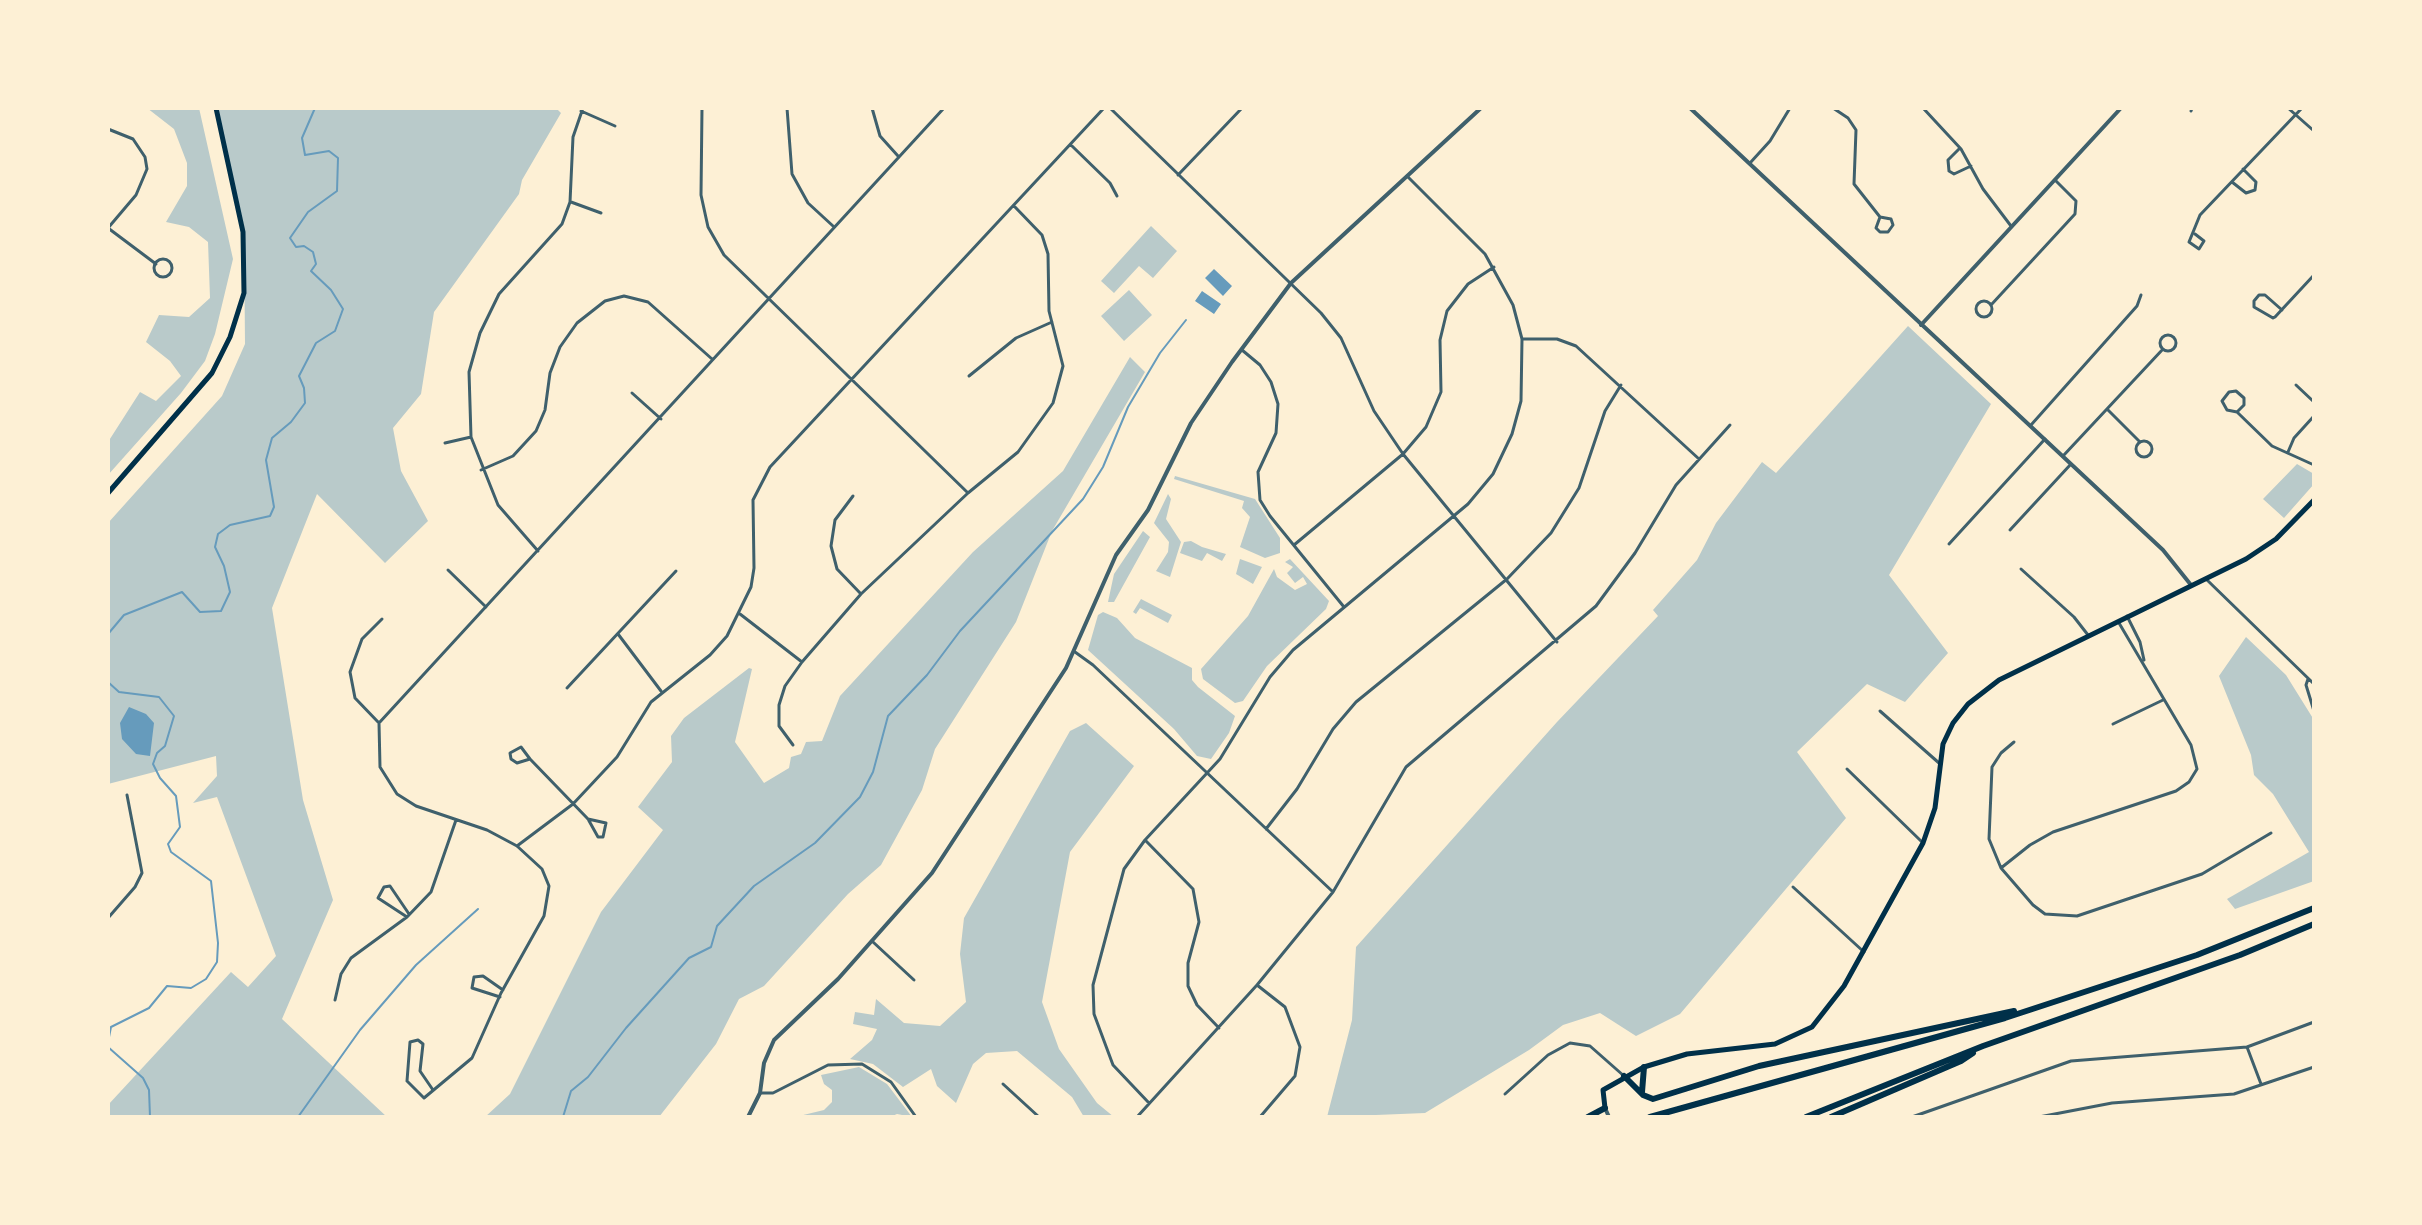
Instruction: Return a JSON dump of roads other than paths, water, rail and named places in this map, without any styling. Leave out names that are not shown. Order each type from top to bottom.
[{"type":"highway","points":[[1650,1117],[2029,1009],[2209,951],[2314,908]]},
{"type":"highway","points":[[1806,1117],[1983,1046],[2240,955],[2314,924]]},
{"type":"highway","points":[[1624,1076],[1643,1095],[1653,1099],[1759,1066],[2029,1009]]},
{"type":"highway","points":[[1831,1117],[1961,1061],[1983,1046]]},
{"type":"highway","points":[[1643,1095],[1644,1067]]},
{"type":"highway","points":[[1588,1117],[1605,1108]]},
{"type":"main road","points":[[108,493],[212,373],[230,337],[244,293],[243,232],[216,108]]},
{"type":"main road","points":[[1605,1108],[1603,1090],[1644,1067],[1687,1054],[1775,1044],[1804,1033],[1824,1015],[1864,952],[1923,843],[1935,808],[1939,763],[1953,723],[1983,691],[2269,544],[2314,500]]},
{"type":"street","points":[[702,108],[701,195],[708,227],[724,255],[765,299],[968,493]]},
{"type":"street","points":[[787,108],[792,174],[808,203],[833,226]]},
{"type":"street","points":[[872,108],[880,136],[898,156]]},
{"type":"street","points":[[379,723],[661,419],[765,299],[944,108]]},
{"type":"street","points":[[517,846],[573,804],[617,757],[643,712],[661,691],[719,646],[740,614],[754,568],[753,500],[770,467],[1107,108],[1291,283],[1341,338],[1374,411],[1403,454],[1557,642]]},
{"type":"street","points":[[1178,175],[1242,108]]},
{"type":"street","points":[[748,1117],[760,1093],[764,1063],[780,1033],[872,941],[932,873],[1075,652],[1116,555],[1148,510],[1196,414],[1241,349],[1291,283],[1481,108]]},
{"type":"street","points":[[1690,108],[2163,550],[2191,585]]},
{"type":"street","points":[[1749,164],[1770,141],[1790,108]]},
{"type":"street","points":[[1833,108],[1848,118],[1856,130],[1854,184],[1880,217],[1891,219],[1893,225],[1888,232],[1877,230],[1875,225],[1880,217]]},
{"type":"street","points":[[1923,108],[1960,148],[1983,189],[2012,227]]},
{"type":"street","points":[[1921,325],[2121,108]]},
{"type":"street","points":[[2288,108],[2314,131]]},
{"type":"street","points":[[2195,234],[2200,215],[2302,108]]},
{"type":"street","points":[[538,551],[498,505],[481,470],[471,437],[469,372],[480,333],[499,294],[555,234],[570,202],[573,137],[582,110],[615,126]]},
{"type":"street","points":[[108,129],[126,134],[139,145],[147,161],[146,176],[136,195],[108,228],[156,264],[159,276],[172,272],[169,261],[160,260],[156,264]]},
{"type":"street","points":[[1070,145],[1110,183],[1117,196]]},
{"type":"street","points":[[1960,148],[1948,160],[1949,171],[1962,172],[1971,166]]},
{"type":"street","points":[[2231,181],[2246,193],[2255,190],[2255,179],[2243,169]]},
{"type":"street","points":[[1149,1103],[1113,1065],[1098,1032],[1093,996],[1118,887],[1130,857],[1207,773],[1281,663],[1454,516],[1493,474],[1512,434],[1524,385],[1522,339],[1513,305],[1494,267],[1468,236],[1407,176]]},
{"type":"street","points":[[1991,305],[1980,302],[1977,313],[1989,316],[1991,305],[2072,219],[2078,205],[2055,180]]},
{"type":"street","points":[[570,202],[601,213]]},
{"type":"street","points":[[793,745],[781,733],[779,705],[785,686],[802,662],[861,594],[968,493],[1018,452],[1053,403],[1063,366],[1052,322],[1046,244],[1014,205]]},
{"type":"street","points":[[1294,545],[1403,454],[1426,427],[1437,405],[1443,382],[1441,330],[1447,311],[1468,284],[1494,267]]},
{"type":"street","points":[[2282,310],[2265,295],[2256,296],[2254,307],[2270,319],[2282,310],[2314,275]]},
{"type":"street","points":[[2030,426],[2137,306],[2141,295]]},
{"type":"street","points":[[481,470],[513,456],[536,431],[545,410],[553,361],[567,336],[588,313],[614,298],[638,298],[663,313],[712,359]]},
{"type":"street","points":[[969,376],[1016,338],[1052,322]]},
{"type":"street","points":[[2063,456],[2163,349],[2175,348],[2173,336],[2161,339],[2163,349]]},
{"type":"street","points":[[1522,339],[1557,339],[1576,346],[1699,459]]},
{"type":"street","points":[[1241,349],[1260,365],[1275,393],[1279,424],[1258,472],[1258,490],[1270,516],[1344,607]]},
{"type":"street","points":[[1266,829],[1297,789],[1333,729],[1356,702],[1507,579],[1538,548],[1566,511],[1589,465],[1605,411],[1621,385]]},
{"type":"street","points":[[2296,385],[2314,402]]},
{"type":"street","points":[[2237,412],[2242,408],[2244,398],[2232,390],[2223,397],[2223,404],[2230,412],[2237,412],[2267,443],[2314,465]]},
{"type":"street","points":[[632,393],[661,419]]},
{"type":"street","points":[[2107,409],[2140,442],[2151,445],[2147,456],[2136,451],[2140,442]]},
{"type":"street","points":[[2288,452],[2294,438],[2314,416]]},
{"type":"street","points":[[1137,1117],[1257,985],[1333,892],[1406,767],[1557,642],[1609,590],[1666,499],[1730,425]]},
{"type":"street","points":[[445,443],[471,437]]},
{"type":"street","points":[[1949,544],[2045,439]]},
{"type":"street","points":[[2010,530],[2071,464]]},
{"type":"street","points":[[853,496],[835,520],[831,546],[837,569],[861,594]]},
{"type":"street","points":[[2021,569],[2074,617],[2088,635]]},
{"type":"street","points":[[448,570],[486,607]]},
{"type":"street","points":[[567,688],[676,571]]},
{"type":"street","points":[[2206,579],[2314,684]]},
{"type":"street","points":[[740,614],[802,662]]},
{"type":"street","points":[[2127,616],[2140,642],[2144,660]]},
{"type":"street","points":[[382,619],[362,639],[350,672],[355,698],[379,723],[380,767],[390,785],[416,806],[487,830],[517,846],[534,860],[547,879],[548,905],[503,990],[472,1058],[433,1090],[421,1097],[407,1081],[414,1040],[423,1044],[420,1071],[433,1090]]},
{"type":"street","points":[[2001,868],[2045,836],[2183,787],[2194,775],[2198,762],[2144,660],[2117,621]]},
{"type":"street","points":[[618,634],[661,691]]},
{"type":"street","points":[[1075,652],[1093,665],[1333,892]]},
{"type":"street","points":[[2308,679],[2306,685],[2314,711]]},
{"type":"street","points":[[2113,724],[2163,700]]},
{"type":"street","points":[[1880,711],[1939,763]]},
{"type":"street","points":[[2014,742],[1996,759],[1990,782],[1989,839],[2001,868],[2040,911],[2058,917],[2077,916],[2202,874],[2271,833]]},
{"type":"street","points":[[530,759],[517,763],[511,759],[510,753],[521,747],[588,819],[597,836],[603,837],[606,823],[588,819]]},
{"type":"street","points":[[1847,769],[1923,843]]},
{"type":"street","points":[[108,918],[142,873],[127,795]]},
{"type":"street","points":[[335,1000],[341,974],[351,958],[424,902],[435,883],[456,820]]},
{"type":"street","points":[[1145,840],[1193,889],[1199,922],[1188,963],[1188,986],[1197,1005],[1219,1028]]},
{"type":"street","points":[[384,887],[392,888],[408,916],[378,898],[384,887]]},
{"type":"street","points":[[1793,887],[1864,952]]},
{"type":"street","points":[[872,941],[914,980]]},
{"type":"street","points":[[500,997],[472,988],[474,977],[481,975],[503,990]]},
{"type":"street","points":[[1257,985],[1285,1007],[1300,1047],[1295,1076],[1260,1117]]},
{"type":"street","points":[[1912,1117],[2071,1061],[2247,1047],[2314,1022]]},
{"type":"street","points":[[1505,1094],[1548,1055],[1570,1043],[1590,1046],[1624,1076]]},
{"type":"street","points":[[2247,1047],[2261,1084]]},
{"type":"street","points":[[760,1093],[773,1093],[828,1065],[862,1064],[891,1082],[916,1117]]},
{"type":"street","points":[[2039,1117],[2098,1104],[2234,1094],[2314,1067]]},
{"type":"street","points":[[1003,1084],[1039,1117]]},
{"type":"street","points":[[1605,1108],[1609,1117]]},
{"type":"water","points":[[1214,269],[1232,286],[1223,296],[1205,278]]},
{"type":"water","points":[[1202,291],[1221,304],[1214,314],[1195,301]]},
{"type":"water","points":[[129,707],[146,714],[154,723],[150,756],[136,754],[122,739],[120,723]]},
{"type":"waterway","points":[[108,634],[124,615],[182,592],[200,612],[221,611],[230,592],[224,566],[215,547],[218,534],[230,525],[270,516],[274,507],[266,460],[272,438],[291,422],[305,403],[299,376],[316,343],[335,331],[343,309],[331,290],[311,271],[316,264],[313,252],[304,246],[296,247],[290,238],[308,212],[337,191],[338,158],[329,151],[305,155],[302,138],[315,108]]},
{"type":"waterway","points":[[563,1117],[571,1091],[588,1077],[626,1028],[689,958],[711,947],[717,926],[754,886],[815,843],[860,797],[873,772],[888,716],[927,675],[960,631],[1083,499],[1103,467],[1128,407],[1160,353],[1186,320]]},
{"type":"waterway","points":[[108,682],[119,692],[159,697],[174,716],[165,746],[157,753],[153,764],[160,778],[176,796],[180,827],[168,844],[171,852],[211,881],[218,943],[217,962],[206,979],[191,988],[167,986],[149,1008],[111,1027],[108,1042]]},
{"type":"waterway","points":[[298,1117],[360,1030],[416,965],[478,909]]},
{"type":"waterway","points":[[108,1047],[143,1078],[149,1090],[150,1117]]}]
